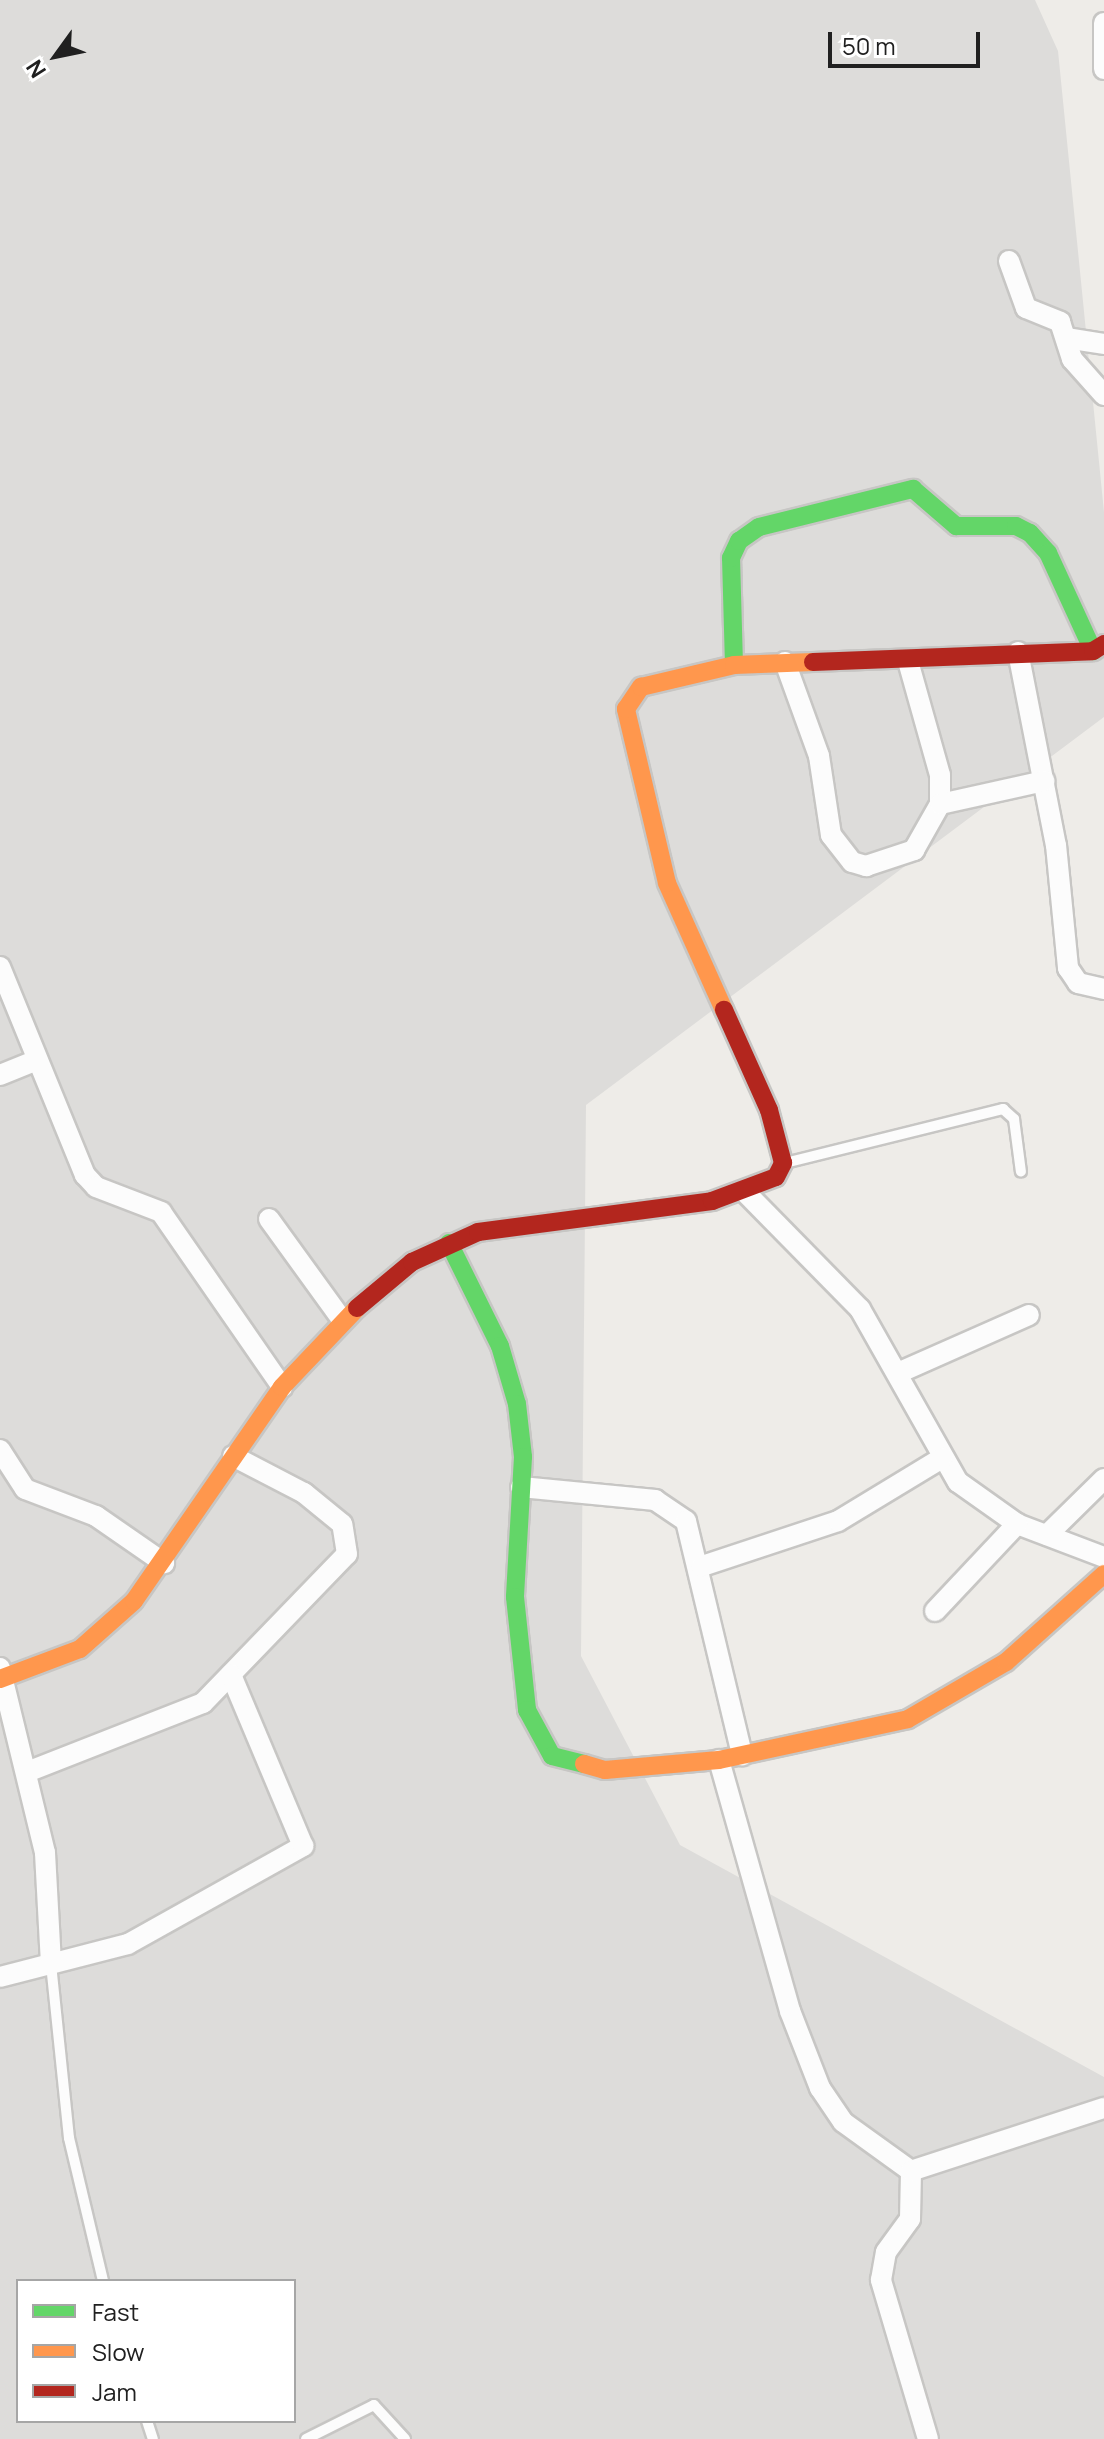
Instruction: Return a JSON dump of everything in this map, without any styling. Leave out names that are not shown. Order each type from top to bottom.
[{"type":"street","points":[[1104,23],[1104,69]]},
{"type":"street","points":[[1009,261],[1026,308],[1060,322],[1072,359],[1104,395]]},
{"type":"street","points":[[1066,338],[1104,344]]},
{"type":"street","points":[[51,1964],[45,1853],[2,1675],[80,1649],[164,1563],[282,1387],[342,1320],[449,1243],[518,1223],[747,1194],[770,1182],[783,1163],[769,1110],[667,883],[627,732],[626,709],[641,687],[734,665],[908,661],[1098,648],[1048,553],[1030,533],[1016,526],[956,526],[913,489],[774,523],[739,541],[731,558],[734,665]]},
{"type":"street","points":[[1018,652],[1044,781],[1068,968],[1078,983],[1104,989]]},
{"type":"street","points":[[785,662],[819,756],[826,820],[840,851],[866,866],[895,861],[925,839],[940,804],[940,775],[908,661]]},
{"type":"street","points":[[940,804],[1044,781]]},
{"type":"street","points":[[0,967],[35,1061],[85,1175],[96,1187],[161,1212],[282,1387]]},
{"type":"street","points":[[0,1075],[35,1061]]},
{"type":"street","points":[[747,1194],[851,1298],[898,1373],[942,1458],[985,1506],[1017,1524],[1104,1557]]},
{"type":"street","points":[[269,1219],[342,1320]]},
{"type":"street","points":[[449,1243],[500,1346],[517,1404],[521,1487],[515,1597],[527,1710],[538,1739],[552,1756],[583,1768],[719,1760],[848,1735],[943,1703],[1006,1662],[1104,1574]]},
{"type":"street","points":[[898,1373],[1029,1315]]},
{"type":"street","points":[[0,1450],[25,1489],[96,1516],[164,1563]]},
{"type":"street","points":[[27,1772],[181,1717],[231,1675],[338,1567],[350,1539],[304,1493],[233,1456]]},
{"type":"street","points":[[702,1566],[838,1521],[942,1458]]},
{"type":"street","points":[[1047,1535],[1104,1479]]},
{"type":"street","points":[[521,1487],[655,1500],[686,1521],[702,1566],[742,1755]]},
{"type":"street","points":[[935,1611],[1017,1524]]},
{"type":"street","points":[[0,1977],[168,1926],[303,1846],[231,1675]]},
{"type":"street","points":[[719,1760],[790,2011],[820,2088],[843,2122],[911,2171]]},
{"type":"street","points":[[911,2171],[1104,2108]]},
{"type":"street","points":[[911,2171],[910,2219],[886,2252],[881,2280],[928,2439]]},
{"type":"lane","points":[[783,1163],[1003,1109],[1014,1119],[1021,1172]]},
{"type":"lane","points":[[51,1964],[69,2138],[103,2279]]},
{"type":"lane","points":[[306,2439],[374,2405],[405,2439]]},
{"type":"shaded area","points":[[0,0],[1035,0],[1058,51],[1104,512],[1104,717],[586,1105],[581,1656],[680,1845],[1104,2077],[1104,2439],[0,2439]]},
{"type":"traffic: fast","points":[[734,665],[731,558],[739,541],[759,527],[913,489],[956,526],[1016,526],[1030,533],[1048,553],[1093,651]]},
{"type":"traffic: fast","points":[[449,1243],[500,1346],[517,1404],[523,1457],[515,1597],[527,1710],[552,1756],[584,1764]]},
{"type":"traffic: slow","points":[[724,1010],[667,883],[626,709],[641,687],[734,665],[813,662]]},
{"type":"traffic: slow","points":[[0,1679],[80,1649],[134,1601],[282,1387],[357,1308]]},
{"type":"traffic: slow","points":[[584,1764],[605,1770],[719,1760],[908,1719],[1006,1662],[1104,1574]]},
{"type":"traffic: jam","points":[[813,662],[1093,651],[1104,644]]},
{"type":"traffic: jam","points":[[357,1308],[412,1262],[478,1232],[712,1201],[776,1177],[783,1163],[769,1110],[724,1010]]}]
